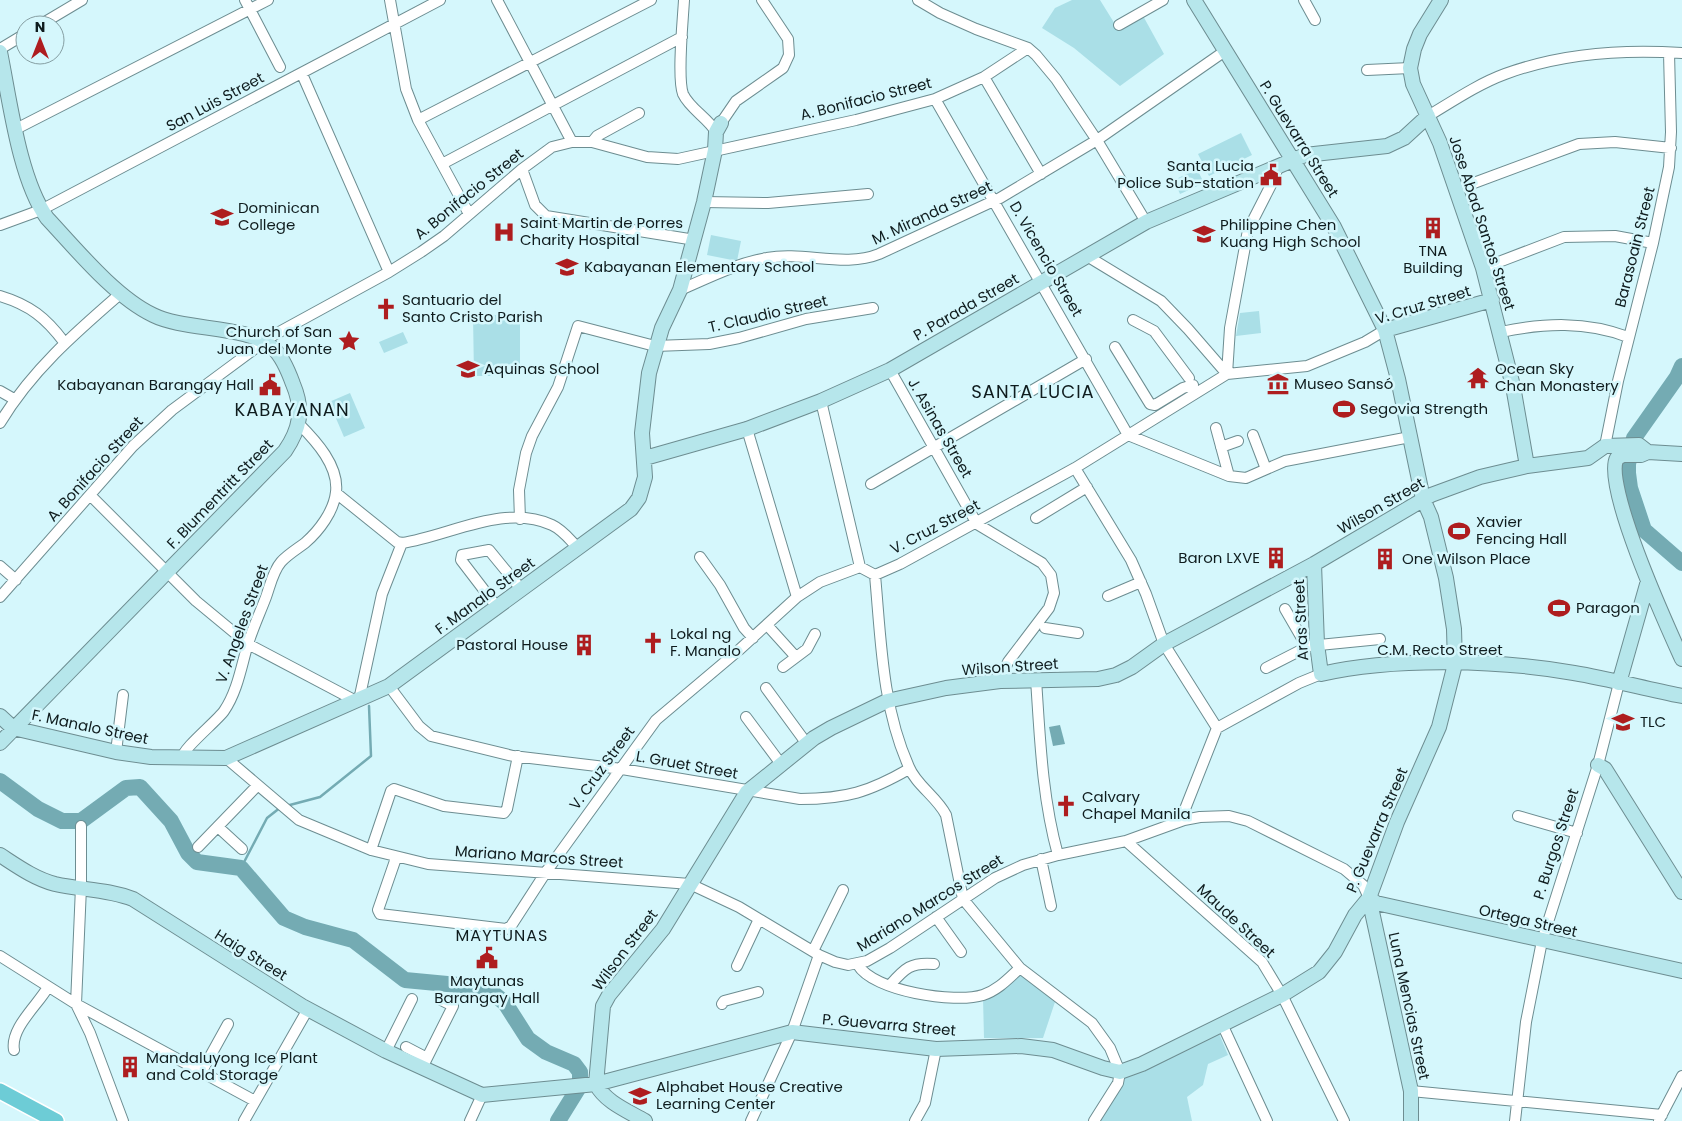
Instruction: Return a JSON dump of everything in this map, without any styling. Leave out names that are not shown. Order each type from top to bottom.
[{"type":"main road","name":"P. Guevarra Street","points":[[482,1095],[585,1085],[792,1032],[936,1049],[1022,1046],[1052,1050],[1120,1072],[1142,1064],[1282,995],[1319,972],[1335,952],[1355,914],[1369,898],[1390,839],[1439,727],[1455,664],[1454,630],[1446,578],[1431,517],[1423,499],[1386,330],[1334,227],[1194,0]]},
{"type":"main road","points":[[1410,68],[1420,34],[1441,0]]},
{"type":"main road","name":"F. Blumentritt Street","points":[[0,51],[16,129],[29,179],[41,210],[120,294],[154,316],[172,322],[251,336],[274,348],[290,377],[301,408],[299,424],[285,451],[0,743]]},
{"type":"main road","name":"Jose Abad Santos Street","points":[[1410,68],[1413,84],[1440,143],[1483,268],[1501,332],[1527,466]]},
{"type":"main road","name":"P. Parada Street","points":[[644,458],[747,429],[821,401],[890,370],[1146,222],[1305,155],[1387,146],[1404,138],[1428,116]]},
{"type":"main road","name":"F. Manalo Street","points":[[0,716],[13,728],[116,752],[182,758],[226,758],[389,686],[630,509],[639,498],[645,477],[642,422],[648,373],[655,346],[680,290],[695,240],[719,128]]},
{"type":"main road","name":"V. Cruz Street","points":[[1386,330],[1492,300]]},
{"type":"main road","name":"Wilson Street","points":[[1588,458],[1605,446],[1682,454]]},
{"type":"main road","points":[[1635,450],[1617,458],[1614,468],[1625,516],[1648,581],[1682,659]]},
{"type":"main road","name":"Wilson Street","points":[[585,1085],[604,1006],[609,995],[663,930],[746,792],[807,744],[831,728],[887,700],[946,688],[1000,681],[1098,679],[1116,675],[1132,667],[1164,644],[1314,564],[1423,499],[1480,477],[1527,466],[1588,458],[1604,461],[1614,468]]},
{"type":"main road","name":"Aras Street","points":[[1314,564],[1312,645],[1321,674]]},
{"type":"main road","name":"P. Burgos Street","points":[[1619,683],[1648,581]]},
{"type":"main road","name":"C.M. Recto Street","points":[[1321,674],[1392,663],[1535,667],[1575,673],[1682,696]]},
{"type":"main road","points":[[1598,765],[1605,769],[1682,892]]},
{"type":"main road","name":"Haig Street","points":[[0,855],[30,875],[55,884],[110,892],[133,899],[308,1009],[386,1051],[424,1063],[482,1095]]},
{"type":"main road","name":"Ortega Street","points":[[1369,898],[1376,904],[1682,971]]},
{"type":"main road","name":"Luna Mencias Street","points":[[1369,898],[1411,1091],[1412,1121]]},
{"type":"main road","points":[[585,1085],[600,1092],[645,1121]]},
{"type":"main road","points":[[0,1091],[56,1121]]},
{"type":"street","points":[[57,15],[82,0]]},
{"type":"street","points":[[16,129],[247,4],[268,0]]},
{"type":"street","points":[[390,0],[404,81],[418,120],[469,214]]},
{"type":"street","name":"San Luis Street","points":[[0,225],[41,210],[440,0]]},
{"type":"street","points":[[497,0],[572,142]]},
{"type":"street","points":[[418,120],[652,0]]},
{"type":"street","points":[[684,0],[682,38],[683,94],[711,124],[719,128],[736,101],[783,68],[789,54],[788,39],[762,0]]},
{"type":"street","points":[[918,0],[940,13],[976,29],[1028,48],[1056,79],[1097,140],[1146,222]]},
{"type":"street","points":[[1119,25],[1163,0]]},
{"type":"street","points":[[1304,0],[1315,20]]},
{"type":"street","points":[[247,4],[280,67]]},
{"type":"street","points":[[442,164],[552,104],[682,38]]},
{"type":"street","points":[[0,51],[15,41]]},
{"type":"street","name":"A. Bonifacio Street","points":[[0,597],[91,496],[133,446],[172,410],[264,342],[389,272],[444,236],[522,169],[552,147],[572,142],[592,142],[662,159],[678,159],[856,120],[935,99],[984,77],[1028,48]]},
{"type":"street","name":"M. Miranda Street","points":[[680,290],[744,264],[767,258],[872,257],[995,201],[1097,140],[1226,51]]},
{"type":"street","points":[[1428,116],[1472,89],[1504,74],[1531,66],[1600,52],[1669,52],[1682,54]]},
{"type":"street","name":"Barasoain Street","points":[[1605,446],[1628,336],[1653,243],[1669,167],[1671,148],[1669,52]]},
{"type":"street","points":[[1367,70],[1410,68]]},
{"type":"street","points":[[302,74],[389,272]]},
{"type":"street","points":[[984,77],[1041,174]]},
{"type":"street","name":"D. Vicencio Street","points":[[935,99],[1128,435]]},
{"type":"street","points":[[592,142],[597,136],[639,113]]},
{"type":"street","points":[[1455,190],[1579,144],[1615,142],[1671,148]]},
{"type":"street","points":[[1227,374],[1230,328],[1248,230],[1276,175],[1276,166]]},
{"type":"street","points":[[522,169],[536,205],[546,216],[695,240]]},
{"type":"street","points":[[704,202],[768,203],[868,194]]},
{"type":"street","points":[[1483,268],[1564,237],[1615,236],[1653,243]]},
{"type":"street","points":[[1087,256],[1161,301],[1227,374]]},
{"type":"street","points":[[0,424],[14,399],[64,342],[120,294]]},
{"type":"street","points":[[0,296],[15,300],[48,321],[64,342]]},
{"type":"street","name":"T. Claudio Street","points":[[520,519],[519,490],[526,453],[532,436],[558,387],[576,327],[580,326],[655,346],[709,344],[739,338],[806,319],[872,308]]},
{"type":"street","points":[[1115,347],[1150,404],[1154,405],[1191,381],[1154,331],[1133,320]]},
{"type":"street","points":[[1501,332],[1535,326],[1585,326],[1604,328],[1628,336]]},
{"type":"street","name":"V. Cruz Street","points":[[875,575],[977,524],[1076,468],[1227,374],[1307,366],[1365,342],[1386,330]]},
{"type":"street","points":[[871,484],[1086,359]]},
{"type":"street","name":"J. Asinas Street","points":[[890,370],[977,524],[1042,563],[1051,575],[1054,593],[1049,608],[1008,662],[1000,681]]},
{"type":"street","points":[[0,391],[14,399]]},
{"type":"street","points":[[821,401],[860,567],[875,575],[887,700],[909,769],[942,806],[946,815],[963,899],[1020,968],[1092,1023],[1104,1037],[1120,1072],[1118,1083],[1094,1121]]},
{"type":"street","points":[[299,424],[315,441],[331,465],[336,492],[397,542],[402,543],[478,522],[520,519],[539,521],[553,526],[565,534],[578,548]]},
{"type":"street","points":[[1216,428],[1229,476]]},
{"type":"street","points":[[747,429],[797,597]]},
{"type":"street","points":[[1128,435],[1229,476],[1246,478],[1266,469],[1306,456],[1410,437]]},
{"type":"street","points":[[1253,435],[1266,469]]},
{"type":"street","points":[[1221,447],[1238,441]]},
{"type":"street","points":[[1076,468],[1131,560],[1164,644],[1216,728],[1185,809],[1184,820]]},
{"type":"street","points":[[1036,518],[1087,487]]},
{"type":"street","name":"V. Angeles Street","points":[[182,758],[183,751],[206,731],[225,710],[236,687],[248,644],[272,578],[281,562],[320,527],[332,505],[336,492]]},
{"type":"street","points":[[91,496],[196,601],[248,644],[357,700],[382,594],[402,543]]},
{"type":"street","points":[[497,607],[461,560],[462,555],[488,550],[521,589]]},
{"type":"street","points":[[700,557],[738,617],[754,637]]},
{"type":"street","points":[[0,566],[16,580]]},
{"type":"street","name":"V. Cruz Street","points":[[396,858],[378,910],[380,914],[506,929],[511,926],[546,872],[656,720],[754,637],[797,597],[820,582],[860,567]]},
{"type":"street","points":[[1108,596],[1140,582]]},
{"type":"street","points":[[1285,609],[1312,645]]},
{"type":"street","points":[[767,625],[795,656]]},
{"type":"street","points":[[1045,628],[1078,633]]},
{"type":"street","points":[[783,667],[795,656],[807,649],[815,634]]},
{"type":"street","points":[[1266,668],[1312,645],[1380,638]]},
{"type":"street","name":"C.M. Recto Street","points":[[1216,728],[1299,683],[1321,674]]},
{"type":"street","points":[[1036,679],[1042,774],[1048,819],[1058,854]]},
{"type":"street","name":"P. Burgos Street","points":[[1515,1121],[1526,1022],[1542,941],[1598,765],[1619,683]]},
{"type":"street","name":"L. Gruet Street","points":[[389,686],[419,726],[430,736],[518,756],[622,768],[746,792],[800,799],[828,799],[853,796],[887,782],[909,769]]},
{"type":"street","points":[[766,688],[807,744]]},
{"type":"street","points":[[116,752],[123,695]]},
{"type":"street","points":[[746,716],[781,764]]},
{"type":"street","points":[[371,850],[391,791],[394,789],[399,789],[444,806],[504,813],[507,809],[518,756]]},
{"type":"street","name":"Mariano Marcos Street","points":[[226,758],[274,801],[299,820],[371,850],[396,858],[428,864],[690,884],[759,919],[816,953],[835,962],[858,964],[890,948],[994,878],[1023,865],[1058,854],[1126,841],[1184,820],[1229,816],[1248,821],[1344,869],[1362,885],[1369,898]]},
{"type":"street","points":[[198,847],[257,786]]},
{"type":"street","points":[[1518,816],[1576,833]]},
{"type":"street","points":[[80,826],[81,888],[76,1004],[90,1033],[123,1121]]},
{"type":"street","points":[[218,827],[242,849]]},
{"type":"street","name":"Maude Street","points":[[1126,841],[1167,880],[1262,962],[1282,995],[1344,1121]]},
{"type":"street","points":[[1042,859],[1051,906]]},
{"type":"street","points":[[751,1121],[792,1032],[816,953],[843,890]]},
{"type":"street","points":[[936,917],[961,952]]},
{"type":"street","points":[[737,966],[759,919]]},
{"type":"street","points":[[0,956],[76,1004],[255,1101]]},
{"type":"street","points":[[890,985],[901,973],[916,963],[934,964]]},
{"type":"street","points":[[858,964],[865,974],[920,996],[959,998],[982,995],[998,989],[1020,968]]},
{"type":"street","points":[[14,1050],[13,1043],[18,1029],[48,987]]},
{"type":"street","points":[[722,1004],[724,1001],[758,992]]},
{"type":"street","points":[[386,1051],[412,999]]},
{"type":"street","points":[[406,1047],[424,1063],[453,1006],[440,1000]]},
{"type":"street","points":[[244,1121],[308,1009]]},
{"type":"street","points":[[202,1071],[228,1024]]},
{"type":"street","points":[[1222,1024],[1267,1121]]},
{"type":"street","points":[[915,1121],[925,1102],[936,1049]]},
{"type":"street","points":[[1411,1091],[1518,1100],[1660,1118],[1682,1076]]},
{"type":"street","points":[[470,1121],[482,1095]]},
{"type":"shaded area","points":[[1072,0],[1100,0],[1118,29],[1142,14],[1164,54],[1120,86],[1074,48],[1042,28],[1055,8]]},
{"type":"shaded area","points":[[1241,133],[1252,155],[1209,176],[1198,154]]},
{"type":"shaded area","points":[[1197,169],[1204,183],[1180,194],[1174,180]]},
{"type":"shaded area","points":[[711,235],[741,241],[737,261],[707,255]]},
{"type":"shaded area","points":[[1259,311],[1261,333],[1236,336],[1240,313]]},
{"type":"shaded area","points":[[473,315],[520,315],[520,376],[474,376]]},
{"type":"shaded area","points":[[403,332],[408,343],[384,353],[379,342]]},
{"type":"shaded area","points":[[350,393],[365,428],[344,437],[329,402]]},
{"type":"shaded area","points":[[1060,725],[1065,744],[1053,746],[1049,727]]},
{"type":"shaded area","points":[[1019,973],[1055,1002],[1043,1038],[984,1038],[983,998],[1001,992]]},
{"type":"shaded area","points":[[1218,1031],[1228,1055],[1208,1064],[1203,1085],[1187,1097],[1192,1121],[1100,1121],[1120,1080]]},
{"type":"waterway","points":[[1682,366],[1677,377],[1634,438],[1628,464],[1630,488],[1644,530],[1682,563]]},
{"type":"waterway","points":[[286,806],[320,797],[371,756],[369,706]]},
{"type":"waterway","points":[[0,781],[38,809],[62,821],[81,821],[126,788],[140,787],[171,821],[188,853],[197,862],[241,868],[284,918],[305,927],[353,940],[405,980],[479,987],[494,994],[505,1003],[528,1039],[546,1052],[574,1064],[580,1072],[580,1080]]},
{"type":"waterway","points":[[241,868],[267,818],[281,807]]},
{"type":"waterway","points":[[558,1121],[579,1087]]},
{"type":"place","name":"Santa Lucia Police Sub-station","points":[[1271,175]]},
{"type":"place","name":"Dominican College","points":[[222,217]]},
{"type":"place","name":"TNA Building","points":[[1433,228]]},
{"type":"place","name":"Saint Martin de Porres Charity Hospital","points":[[504,232]]},
{"type":"place","name":"Philippine Chen Kuang High School","points":[[1204,234]]},
{"type":"place","name":"Kabayanan Elementary School","points":[[567,267]]},
{"type":"place","name":"Santuario del Santo Cristo Parish","points":[[386,309]]},
{"type":"place","name":"Church of San Juan del Monte","points":[[349,341]]},
{"type":"place","name":"Aquinas School","points":[[468,369]]},
{"type":"place","name":"Ocean Sky Chan Monastery","points":[[1478,378]]},
{"type":"place","name":"Museo Sansó","points":[[1278,384]]},
{"type":"place","name":"Kabayanan Barangay Hall","points":[[270,385]]},
{"type":"place","name":"Segovia Strength","points":[[1344,409]]},
{"type":"place","name":"Xavier Fencing Hall","points":[[1459,531]]},
{"type":"place","name":"Baron LXVE","points":[[1276,558]]},
{"type":"place","name":"One Wilson Place","points":[[1385,559]]},
{"type":"place","name":"Paragon","points":[[1559,608]]},
{"type":"place","name":"Lokal ng F. Manalo","points":[[653,643]]},
{"type":"place","name":"Pastoral House","points":[[584,645]]},
{"type":"place","name":"TLC","points":[[1623,722]]},
{"type":"place","name":"Calvary Chapel Manila","points":[[1066,806]]},
{"type":"place","name":"Maytunas Barangay Hall","points":[[487,958]]},
{"type":"place","name":"Mandaluyong Ice Plant and Cold Storage","points":[[130,1067]]},
{"type":"place","name":"Alphabet House Creative Learning Center","points":[[640,1096]]},
{"type":"district","name":"SANTA LUCIA","points":[[1033,392]]},
{"type":"district","name":"KABAYANAN","points":[[292,410]]},
{"type":"district","name":"MAYTUNAS","points":[[502,935]]}]
